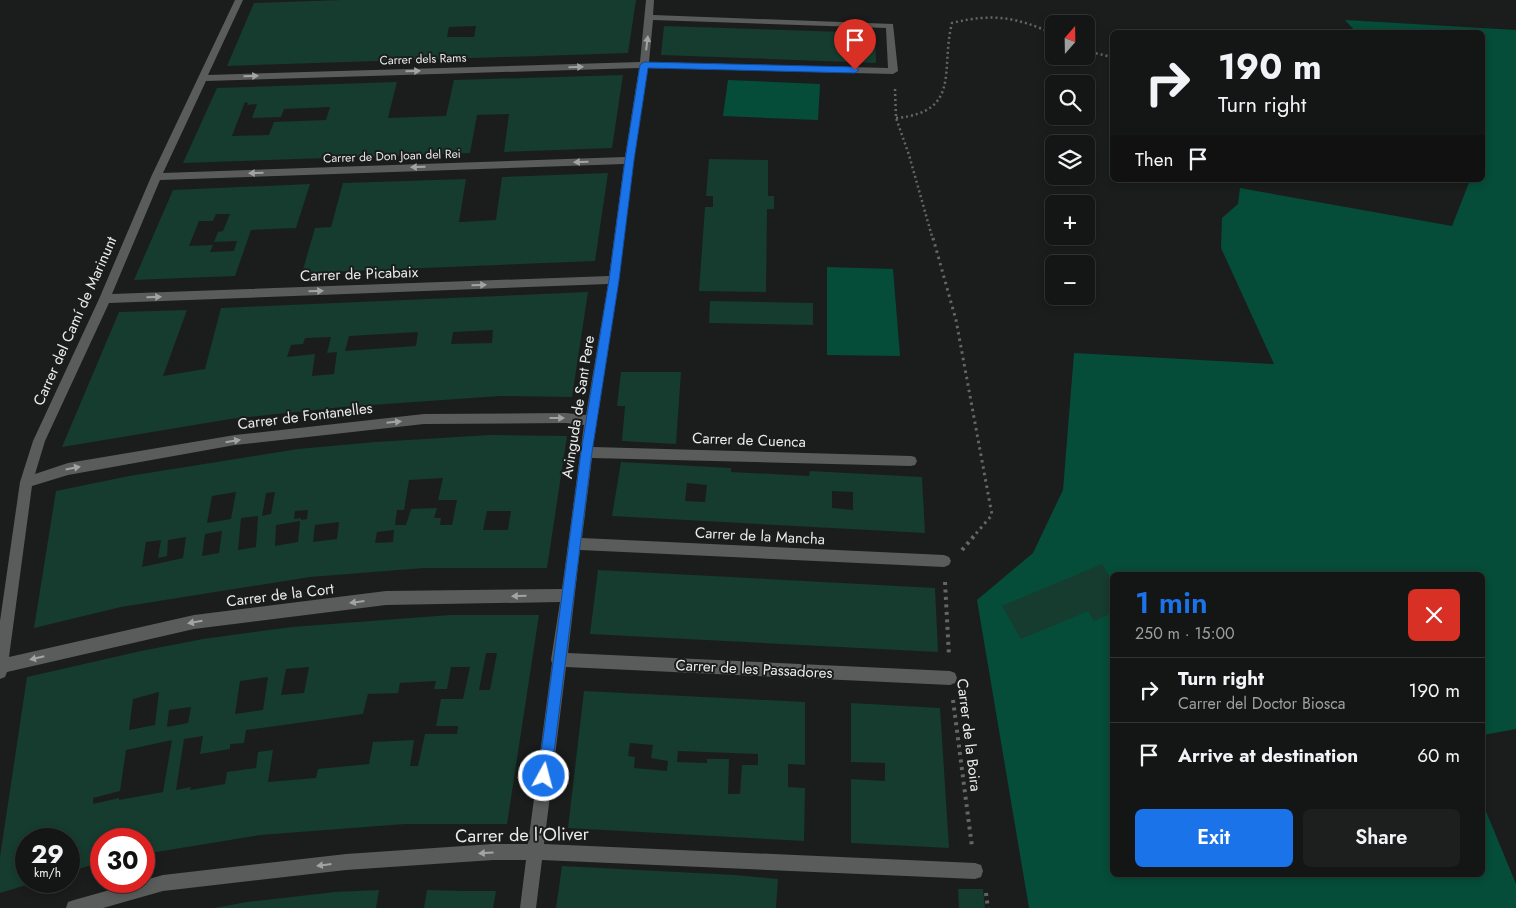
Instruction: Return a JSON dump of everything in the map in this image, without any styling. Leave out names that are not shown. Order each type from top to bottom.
[{"type":"street","name":"Carrer del Camí de Marinunt","points":[[1,669],[26,482],[38,441],[105,299],[156,177],[239,0]]},
{"type":"street","name":"Avinguda de Sant Pere","points":[[528,908],[558,660],[586,452],[614,280],[629,160],[644,65],[650,17],[650,0]]},
{"type":"street","points":[[650,17],[890,26],[893,71]]},
{"type":"street","name":"Carrer dels Rams","points":[[202,78],[644,65],[893,71]]},
{"type":"street","name":"Carrer de Don Joan del Rei","points":[[156,177],[629,160]]},
{"type":"street","name":"Carrer de Picabaix","points":[[105,299],[614,280]]},
{"type":"street","name":"Carrer de Fontanelles","points":[[26,482],[68,469],[236,440],[424,419],[566,418],[591,420]]},
{"type":"street","name":"Carrer de Cuenca","points":[[586,452],[911,461]]},
{"type":"street","name":"Carrer de la Mancha","points":[[574,544],[944,561]]},
{"type":"street","name":"Carrer de la Cort","points":[[1,669],[194,622],[386,598],[568,595]]},
{"type":"street","name":"Carrer de les Passadores","points":[[558,660],[950,678]]},
{"type":"street","name":"Carrer de l'Oliver","points":[[74,908],[163,883],[346,862],[492,852],[578,853],[975,871]]},
{"type":"path","points":[[896,118],[918,115],[929,111],[942,97],[946,82],[947,44],[952,23],[975,16],[1007,16],[1027,21],[1045,30]]},
{"type":"path","points":[[1095,52],[1110,56]]},
{"type":"path","points":[[893,71],[896,118],[909,155],[956,320],[992,515],[956,558],[944,561]]},
{"type":"path","name":"Carrer de la Boira","points":[[944,561],[950,678],[975,871],[985,886],[988,908]]},
{"type":"green space","points":[[1345,20],[1516,30],[1516,729],[1485,735],[1485,572],[1110,572],[1110,877],[1485,877],[1485,809],[1516,884],[1516,908],[1029,908],[977,600],[1033,553],[1063,490],[1074,353],[1274,364],[1221,248],[1222,218],[1238,204],[1240,188],[1452,226],[1469,182],[1485,182],[1485,30],[1354,30]]},
{"type":"green space","points":[[728,80],[820,84],[818,120],[723,116]]},
{"type":"green space","points":[[827,267],[893,269],[900,356],[827,355]]},
{"type":"building","points":[[341,0],[636,0],[628,53],[227,66],[254,3]],"holes":[[[476,26],[474,37],[447,37],[449,27]]]},
{"type":"building","points":[[664,26],[875,33],[876,63],[661,55]]},
{"type":"building","points":[[623,75],[612,148],[504,152],[509,114],[477,115],[470,153],[183,163],[217,88],[397,82],[388,118],[446,116],[454,80]],"holes":[[[245,102],[248,103],[247,105],[257,104],[252,118],[281,117],[284,109],[330,107],[326,120],[274,122],[269,135],[232,136]]]},
{"type":"building","points":[[709,159],[768,160],[768,196],[774,196],[774,209],[767,209],[766,292],[699,291],[705,207],[713,207],[713,196],[706,196]]},
{"type":"building","points":[[608,173],[595,261],[302,273],[315,228],[331,227],[343,183],[466,179],[459,222],[462,222],[496,220],[502,177]]},
{"type":"building","points":[[310,184],[296,228],[251,230],[235,276],[134,280],[173,190]],"holes":[[[216,214],[230,214],[223,231],[218,232],[214,242],[237,241],[234,251],[210,252],[213,245],[189,246],[199,221],[213,221]]]},
{"type":"building","points":[[588,292],[572,397],[500,396],[343,407],[230,419],[62,447],[119,312],[187,310],[163,376],[205,369],[221,308]],"holes":[[[493,330],[492,343],[451,344],[453,332]],[[418,332],[416,346],[345,351],[349,336]],[[331,337],[327,353],[337,352],[334,374],[312,376],[315,354],[287,357],[291,345],[303,344],[305,338]]]},
{"type":"building","points":[[710,301],[813,303],[813,325],[709,323]]},
{"type":"building","points":[[621,372],[681,372],[676,444],[622,441],[625,406],[617,406]]},
{"type":"building","points":[[490,435],[567,436],[547,568],[424,568],[310,577],[121,607],[34,628],[56,491],[129,476],[298,449]],"holes":[[[443,478],[438,500],[457,500],[452,525],[440,525],[441,518],[434,518],[437,508],[411,509],[406,525],[395,525],[397,510],[404,510],[409,480]],[[236,492],[231,519],[207,523],[212,496]],[[275,492],[271,514],[262,516],[266,493]],[[308,510],[307,519],[301,520],[301,518],[294,519],[295,511]],[[487,511],[511,511],[508,530],[483,530]],[[258,516],[256,547],[238,550],[241,518]],[[300,521],[298,542],[275,546],[276,525]],[[339,522],[337,539],[313,542],[315,525]],[[394,530],[393,542],[375,543],[377,532]],[[222,531],[219,553],[202,556],[205,534]],[[186,537],[183,558],[142,567],[146,542],[161,540],[158,558],[167,556],[168,540]]]},
{"type":"building","points":[[621,462],[731,468],[731,472],[809,476],[810,471],[922,477],[925,533],[612,516]],"holes":[[[687,483],[707,485],[705,502],[685,501]],[[832,491],[853,492],[853,510],[832,508]]]},
{"type":"building","points":[[1102,564],[1110,577],[1110,614],[1094,621],[1088,611],[1021,639],[1002,606]]},
{"type":"building","points":[[598,570],[935,588],[938,652],[590,634]]},
{"type":"building","points":[[450,615],[539,615],[507,824],[405,824],[260,835],[155,852],[155,828],[90,828],[90,865],[80,869],[80,828],[15,828],[15,888],[0,893],[0,857],[27,677],[203,639],[292,627]],"holes":[[[486,653],[497,653],[490,690],[479,690]],[[309,667],[304,693],[281,695],[286,669]],[[451,667],[470,667],[463,699],[441,699],[436,726],[458,726],[457,734],[425,734],[418,766],[410,766],[414,740],[373,742],[369,764],[318,769],[316,778],[268,782],[273,750],[258,752],[256,768],[227,772],[225,784],[190,790],[191,787],[176,790],[184,739],[203,736],[200,754],[230,749],[230,744],[244,743],[246,730],[363,714],[368,694],[398,693],[400,683],[436,681],[434,689],[447,689]],[[268,677],[263,710],[235,714],[240,681]],[[159,692],[155,725],[129,730],[133,699]],[[191,707],[188,723],[167,727],[169,710]],[[172,740],[163,792],[119,800],[119,798],[93,804],[93,798],[120,791],[126,750]]]},
{"type":"building","points":[[584,691],[805,702],[805,765],[788,764],[788,787],[805,788],[804,841],[568,828]],"holes":[[[630,743],[653,745],[651,758],[668,761],[667,771],[634,768],[635,757],[628,756]],[[678,751],[758,754],[758,765],[742,765],[740,794],[728,794],[729,759],[707,759],[707,763],[677,762]]]},
{"type":"building","points":[[851,703],[940,708],[949,848],[851,843],[851,779],[885,781],[885,763],[851,762]]},
{"type":"building","points":[[562,866],[778,879],[776,908],[556,908]]},
{"type":"building","points":[[958,889],[983,889],[985,908],[959,908]]},
{"type":"building","points":[[379,890],[376,908],[214,908],[247,902],[335,892]]},
{"type":"building","points":[[427,890],[496,891],[493,908],[424,908]]},
{"type":"route","points":[[544,776],[586,452],[614,280],[629,160],[644,65],[855,70]]}]
